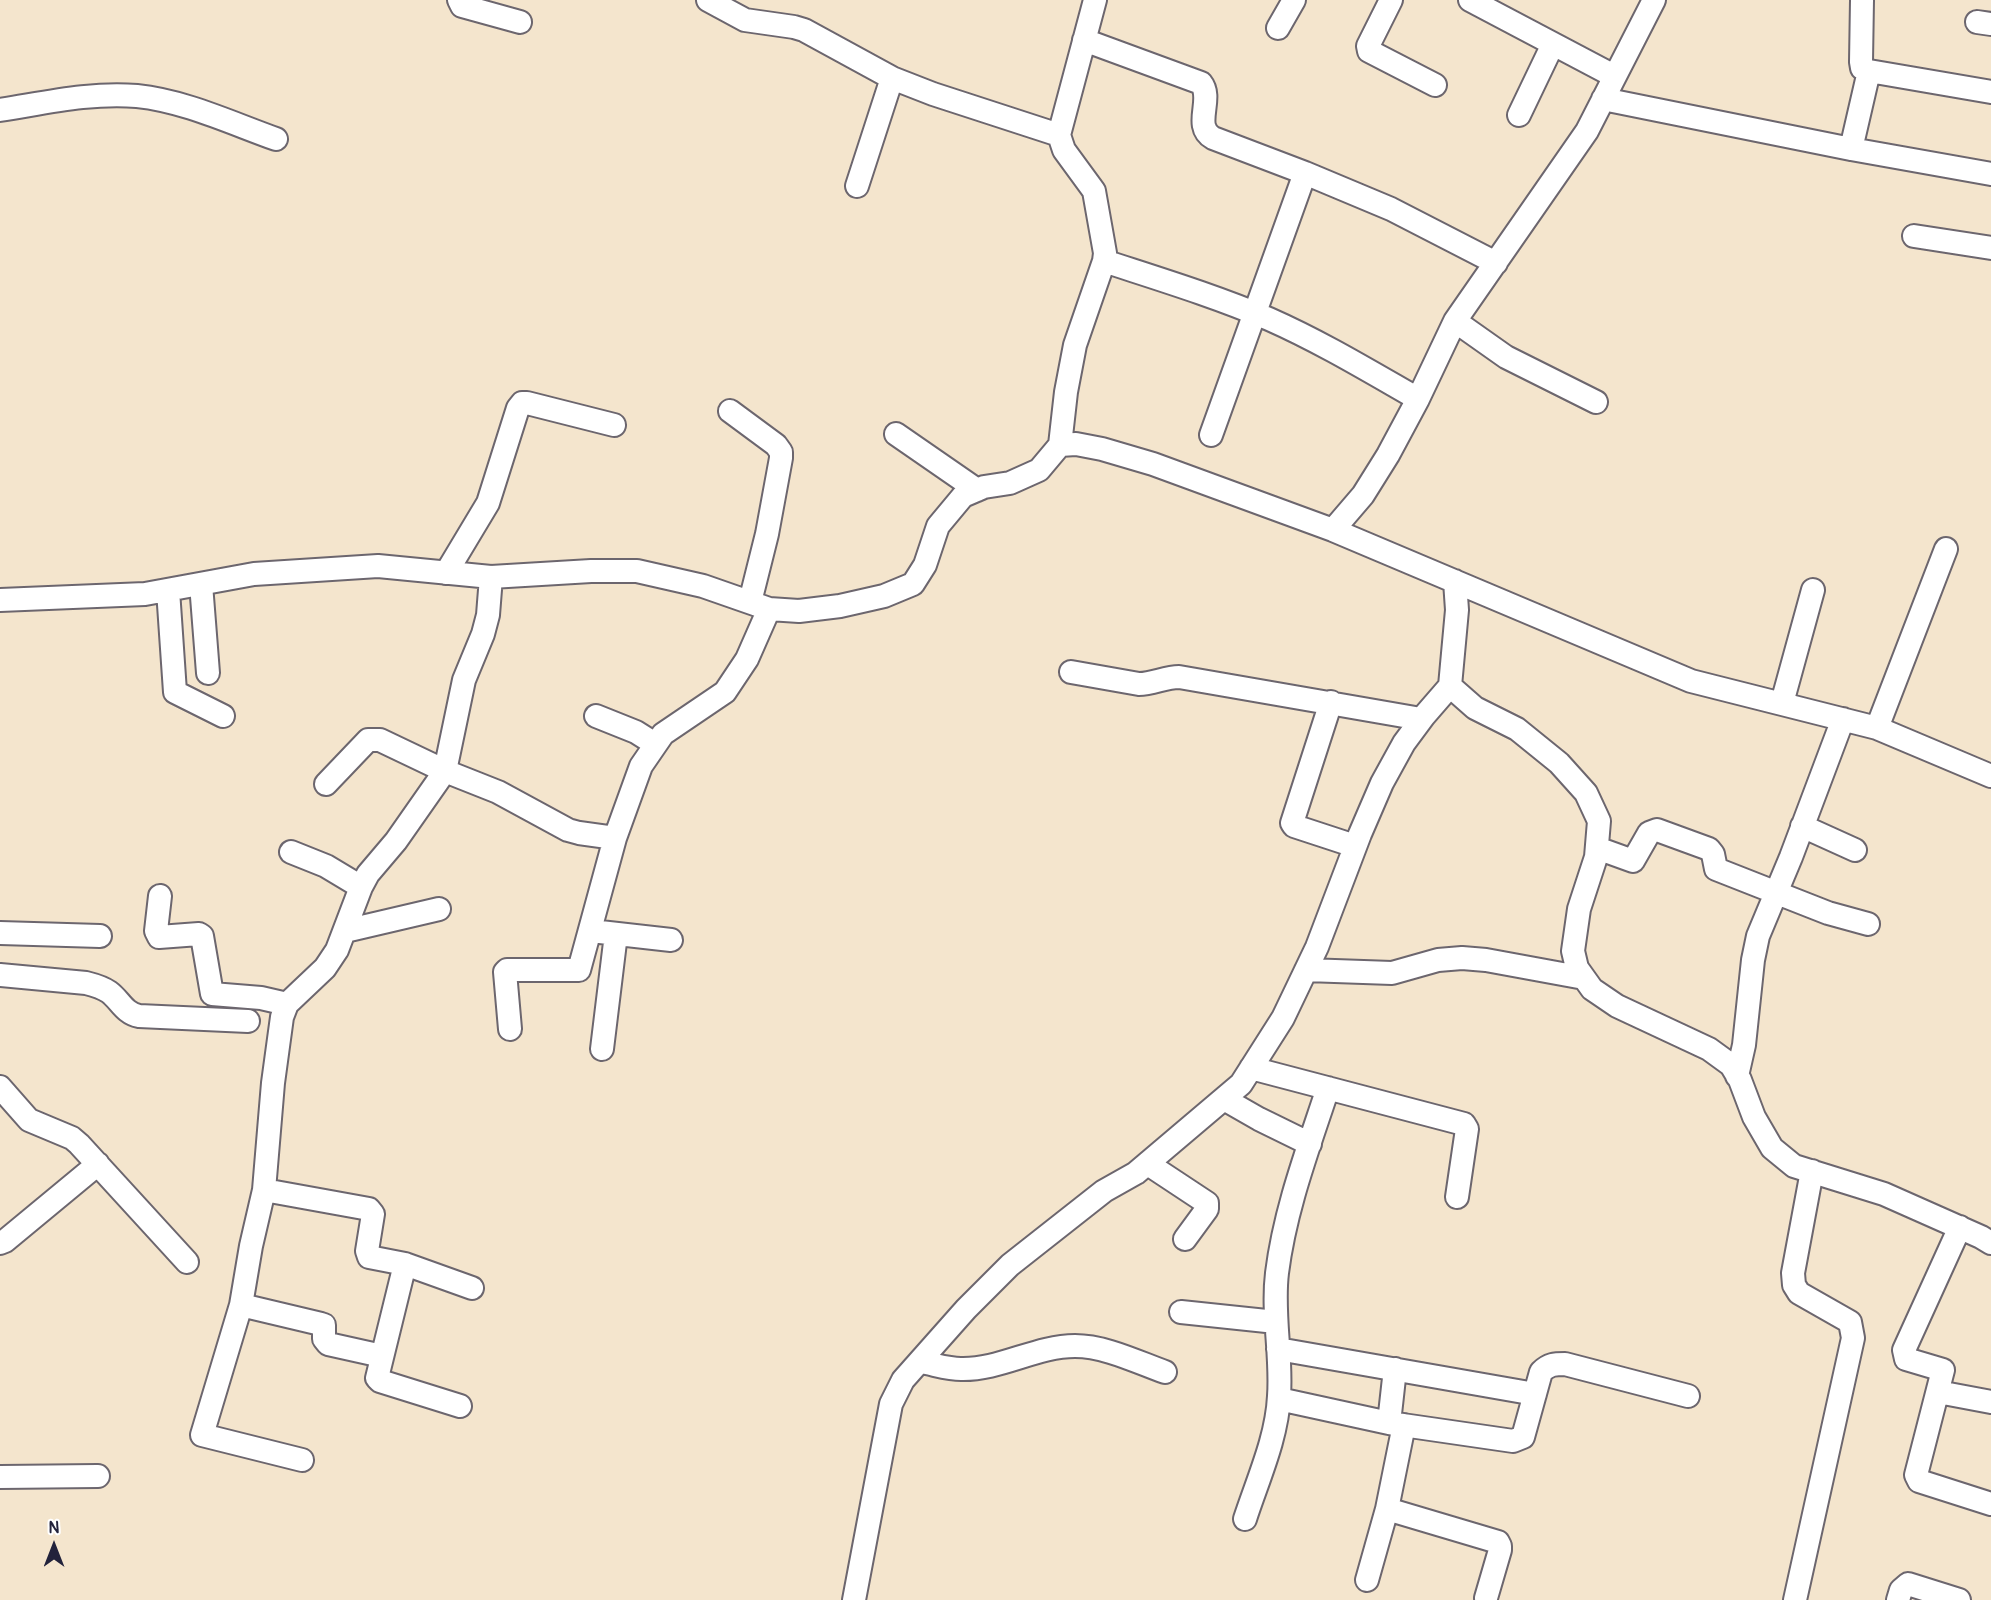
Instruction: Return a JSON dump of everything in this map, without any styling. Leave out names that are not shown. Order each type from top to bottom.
[{"type":"street","points":[[459,0],[462,6],[520,22]]},
{"type":"street","points":[[708,0],[745,20],[804,30],[892,78],[933,94],[1059,135]]},
{"type":"street","points":[[0,600],[145,594],[254,574],[378,566],[491,577],[591,570],[637,570],[703,586],[759,605],[799,611],[840,606],[884,596],[913,584],[925,565],[938,526],[963,496],[977,490],[1010,483],[1039,470],[1060,444],[1066,392],[1075,345],[1105,253],[1094,191],[1064,150],[1059,135],[1095,0]]},
{"type":"street","points":[[1278,27],[1294,0]]},
{"type":"street","points":[[1390,0],[1368,46],[1369,51],[1435,85]]},
{"type":"street","points":[[1470,0],[1614,76]]},
{"type":"street","points":[[1333,530],[1363,495],[1388,455],[1455,321],[1587,131],[1654,0]]},
{"type":"street","points":[[1862,0],[1860,63],[1862,68],[1991,92]]},
{"type":"street","points":[[1084,40],[1202,83],[1205,92],[1204,128],[1207,134],[1391,209],[1496,263]]},
{"type":"street","points":[[1518,115],[1553,44]]},
{"type":"street","points":[[1851,149],[1869,71]]},
{"type":"street","points":[[857,186],[892,78]]},
{"type":"street","points":[[0,110],[93,95],[136,96],[179,104],[276,139]]},
{"type":"street","points":[[1603,99],[1851,149],[1991,174]]},
{"type":"street","points":[[1211,435],[1305,173]]},
{"type":"street","points":[[1914,236],[1991,248]]},
{"type":"street","points":[[1104,261],[1194,290],[1256,314],[1329,348],[1418,399]]},
{"type":"street","points":[[1455,321],[1506,357],[1596,402]]},
{"type":"street","points":[[446,573],[489,503],[522,404],[527,403],[614,425]]},
{"type":"street","points":[[510,1029],[505,972],[507,970],[576,971],[580,968],[615,838],[641,766],[663,734],[725,692],[747,659],[759,605],[767,534],[782,458],[776,445],[730,411]]},
{"type":"street","points":[[896,434],[977,490]]},
{"type":"street","points":[[1060,444],[1076,444],[1102,449],[1153,464],[1333,530],[1691,681],[1877,728],[1991,776]]},
{"type":"street","points":[[1877,728],[1946,549]]},
{"type":"street","points":[[302,1460],[202,1435],[241,1305],[264,1190],[273,1083],[282,1017],[287,1004],[325,968],[337,950],[368,874],[396,841],[445,771],[464,680],[483,634],[488,615],[491,577]]},
{"type":"street","points":[[854,1600],[891,1404],[903,1380],[966,1309],[1010,1265],[1104,1191],[1148,1164],[1241,1084],[1283,1018],[1317,947],[1355,846],[1382,783],[1404,743],[1421,719],[1450,686],[1457,610],[1455,582]]},
{"type":"street","points":[[201,584],[208,673]]},
{"type":"street","points":[[168,590],[175,692],[223,716]]},
{"type":"street","points":[[1782,703],[1813,590]]},
{"type":"street","points":[[1071,672],[1139,684],[1167,677],[1179,677],[1421,719]]},
{"type":"street","points":[[1450,686],[1475,708],[1517,729],[1559,763],[1586,793],[1599,821],[1597,848],[1579,909],[1574,951],[1577,968],[1592,989],[1617,1006],[1708,1049],[1731,1065],[1754,1117],[1772,1148],[1794,1166],[1884,1194],[1991,1243]]},
{"type":"street","points":[[1331,702],[1292,823],[1294,826],[1355,846]]},
{"type":"street","points":[[596,716],[636,732],[655,744]]},
{"type":"street","points":[[1737,1076],[1746,1029],[1752,960],[1758,936],[1843,719]]},
{"type":"street","points":[[326,784],[368,740],[373,738],[498,792],[568,830],[579,834],[615,838]]},
{"type":"street","points":[[1802,826],[1856,850]]},
{"type":"street","points":[[1597,848],[1633,861],[1649,833],[1657,830],[1709,849],[1713,854],[1716,869],[1828,913],[1868,924]]},
{"type":"street","points":[[291,852],[326,866],[361,887]]},
{"type":"street","points":[[160,896],[157,935],[159,937],[199,934],[202,936],[212,994],[261,998],[287,1004]]},
{"type":"street","points":[[345,931],[439,909]]},
{"type":"street","points":[[590,931],[671,940]]},
{"type":"street","points":[[0,933],[100,936]]},
{"type":"street","points":[[602,1049],[615,934]]},
{"type":"street","points":[[1306,970],[1392,973],[1438,960],[1462,958],[1486,960],[1584,978]]},
{"type":"street","points":[[0,975],[86,983],[96,986],[108,992],[133,1015],[248,1021]]},
{"type":"street","points":[[1251,1068],[1464,1124],[1467,1129],[1457,1197]]},
{"type":"street","points":[[0,1087],[29,1120],[72,1137],[187,1262]]},
{"type":"street","points":[[1245,1519],[1274,1429],[1279,1399],[1276,1322],[1277,1276],[1282,1242],[1328,1088]]},
{"type":"street","points":[[1224,1099],[1258,1119],[1310,1144]]},
{"type":"street","points":[[0,1243],[98,1164]]},
{"type":"street","points":[[1148,1164],[1207,1203],[1207,1209],[1185,1239]]},
{"type":"street","points":[[1795,1600],[1853,1338],[1850,1322],[1799,1293],[1794,1285],[1793,1273],[1812,1171]]},
{"type":"street","points":[[264,1190],[369,1209],[374,1214],[367,1254],[371,1258],[405,1264],[472,1288]]},
{"type":"street","points":[[1960,1227],[1905,1350],[1906,1359],[1943,1370],[1916,1475],[1920,1480],[1991,1504]]},
{"type":"street","points":[[405,1264],[377,1374],[380,1381],[460,1406]]},
{"type":"street","points":[[241,1305],[324,1325],[324,1339],[328,1344],[382,1356]]},
{"type":"street","points":[[1181,1312],[1276,1322]]},
{"type":"street","points":[[920,1362],[960,1369],[976,1368],[1058,1347],[1077,1346],[1096,1348],[1165,1372]]},
{"type":"street","points":[[1278,1349],[1535,1394]]},
{"type":"street","points":[[1279,1399],[1396,1424],[1513,1441],[1522,1437],[1541,1372],[1546,1366],[1565,1364],[1688,1396]]},
{"type":"street","points":[[1367,1580],[1388,1509],[1396,1424],[1395,1369]]},
{"type":"street","points":[[1938,1392],[1991,1402]]},
{"type":"street","points":[[0,1477],[99,1476]]},
{"type":"street","points":[[1388,1509],[1498,1542],[1500,1550],[1486,1598]]},
{"type":"street","points":[[1898,1600],[1901,1590],[1908,1584],[1959,1600]]}]
